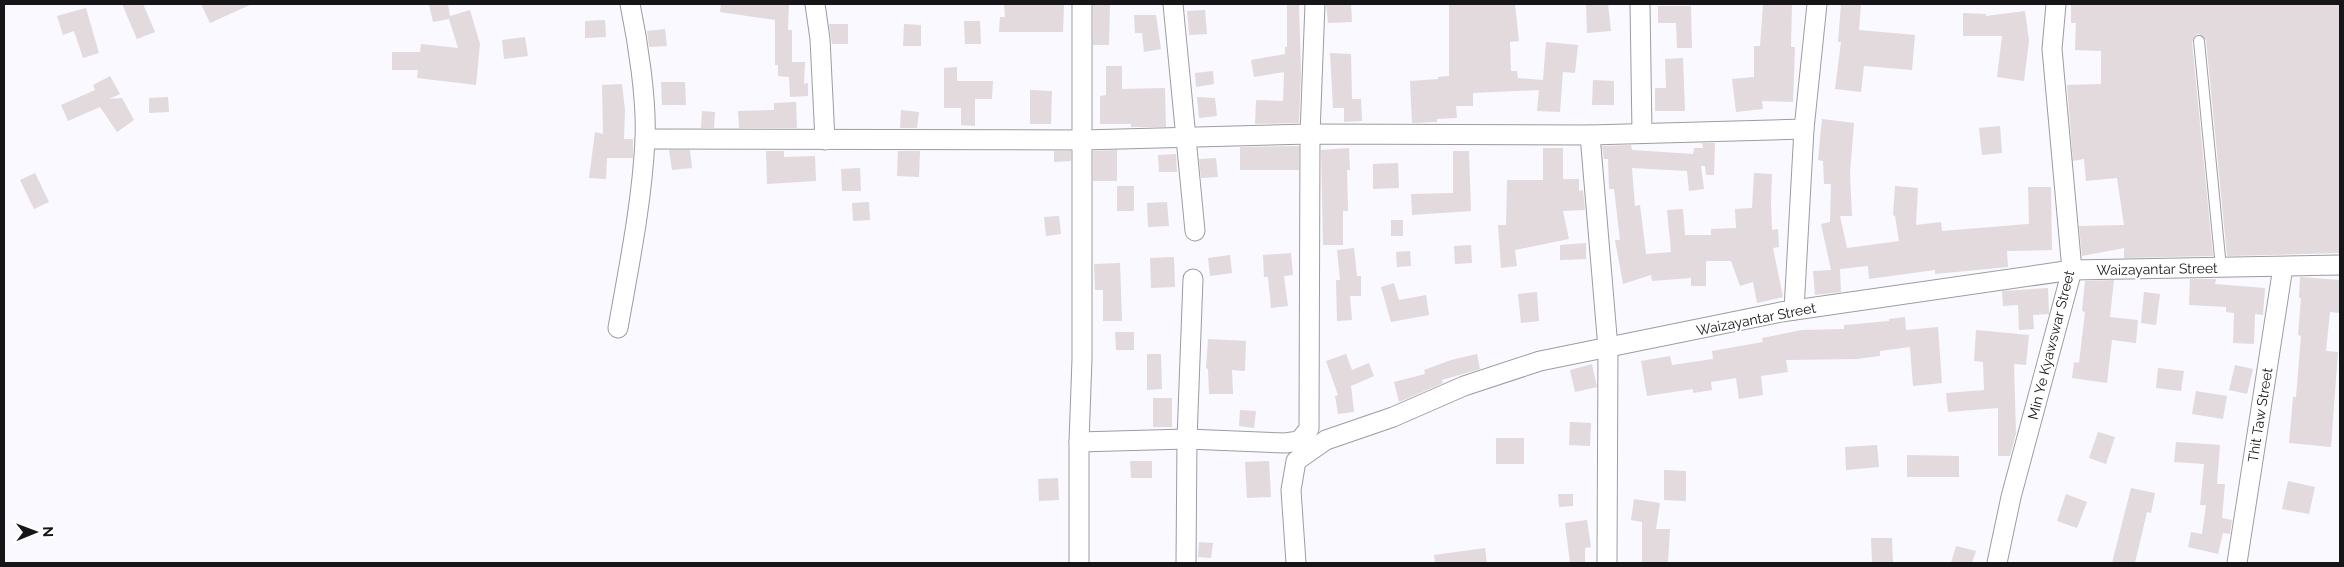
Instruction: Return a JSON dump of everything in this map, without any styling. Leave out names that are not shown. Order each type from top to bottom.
[{"type":"street","points":[[618,328],[634,237],[645,139],[641,71],[630,4]]},
{"type":"street","points":[[815,4],[820,40],[825,140]]},
{"type":"street","points":[[1078,563],[1082,359],[1082,4]]},
{"type":"street","points":[[1173,4],[1195,231]]},
{"type":"street","points":[[1079,442],[1187,439],[1285,443],[1299,441],[1309,429],[1310,134],[1315,4]]},
{"type":"street","points":[[1640,4],[1642,133]]},
{"type":"street","points":[[1794,310],[1804,129],[1817,4]]},
{"type":"street","name":"Min Ye Kyawswar Street","points":[[1997,563],[2011,497],[2072,270],[2052,49],[2056,4]]},
{"type":"street","points":[[645,139],[1083,140],[1310,134],[1590,135],[1804,129]]},
{"type":"street","points":[[1590,135],[1608,348],[1607,563]]},
{"type":"street","name":"Waizayantar Street","points":[[1296,563],[1291,490],[1296,461],[1326,440],[1393,418],[1464,386],[1540,361],[1794,310],[2072,270],[2340,265]]},
{"type":"street","name":"Thit Taw Street","points":[[2237,563],[2283,267]]},
{"type":"street","points":[[1186,563],[1187,439],[1193,279]]},
{"type":"lane","points":[[2199,41],[2221,268]]},
{"type":"building","points":[[122,4],[143,4],[155,32],[137,39]]},
{"type":"building","points":[[201,4],[252,4],[210,23]]},
{"type":"building","points":[[429,4],[448,4],[450,16],[470,10],[480,44],[476,85],[417,78],[418,70],[392,70],[392,52],[420,52],[421,44],[458,48],[449,19],[433,22]]},
{"type":"building","points":[[721,4],[789,4],[788,30],[792,30],[792,62],[805,62],[804,84],[808,83],[808,96],[790,97],[789,77],[778,76],[778,65],[775,65],[775,20],[720,12]]},
{"type":"building","points":[[1004,4],[1064,4],[1063,32],[999,32],[1000,17],[1005,17]]},
{"type":"building","points":[[1093,4],[1110,4],[1109,45],[1093,45]]},
{"type":"building","points":[[1287,4],[1299,4],[1301,73],[1299,123],[1255,124],[1256,100],[1283,101],[1284,72],[1254,77],[1251,60],[1285,54],[1285,47],[1287,47]]},
{"type":"building","points":[[1326,4],[1351,4],[1352,22],[1328,23]]},
{"type":"building","points":[[1449,4],[1515,4],[1519,41],[1510,42],[1511,71],[1517,71],[1518,78],[1543,80],[1546,42],[1578,45],[1575,73],[1563,72],[1560,112],[1537,111],[1539,90],[1473,93],[1473,106],[1456,106],[1457,118],[1437,119],[1437,122],[1412,123],[1410,81],[1438,79],[1438,77],[1449,76]]},
{"type":"building","points":[[1586,4],[1608,4],[1611,31],[1587,33]]},
{"type":"building","points":[[1763,4],[1792,4],[1791,47],[1795,47],[1793,102],[1762,101],[1763,109],[1736,112],[1732,79],[1754,77],[1754,46],[1760,46]]},
{"type":"building","points":[[1841,4],[1861,4],[1859,30],[1915,35],[1912,70],[1864,66],[1861,92],[1835,89],[1841,42],[1838,42]]},
{"type":"building","points":[[2071,4],[2340,4],[2340,253],[2227,256],[2206,40],[2199,34],[2195,36],[2192,42],[2213,256],[2124,258],[2124,248],[2082,256],[2079,226],[2124,225],[2117,178],[2086,181],[2084,159],[2073,161],[2067,85],[2101,84],[2101,51],[2075,50],[2076,23],[2071,23]]},
{"type":"building","points":[[1658,6],[1691,6],[1692,48],[1677,48],[1676,23],[1658,23]]},
{"type":"building","points":[[86,8],[99,53],[83,58],[74,31],[63,35],[57,16]]},
{"type":"building","points":[[1205,10],[1207,34],[1189,35],[1187,11]]},
{"type":"building","points":[[2025,11],[2029,41],[2024,81],[1997,77],[2002,36],[1963,36],[1963,13],[1986,14],[1986,16]]},
{"type":"building","points":[[1134,15],[1156,15],[1161,49],[1144,52],[1142,33],[1135,33]]},
{"type":"building","points":[[605,20],[606,37],[585,38],[585,21]]},
{"type":"building","points":[[964,21],[980,21],[981,44],[965,44]]},
{"type":"building","points":[[829,24],[848,24],[848,44],[832,44]]},
{"type":"building","points":[[904,24],[921,25],[921,46],[903,46]]},
{"type":"building","points":[[665,29],[667,46],[649,47],[647,31]]},
{"type":"building","points":[[525,37],[528,56],[504,59],[502,40]]},
{"type":"building","points":[[1330,53],[1351,54],[1352,99],[1361,99],[1362,121],[1344,122],[1344,108],[1333,108]]},
{"type":"building","points":[[1683,58],[1685,111],[1655,111],[1655,88],[1666,88],[1665,59]]},
{"type":"building","points":[[1106,66],[1122,66],[1122,89],[1165,88],[1166,127],[1131,127],[1131,124],[1100,124],[1100,96],[1106,95]]},
{"type":"building","points":[[957,67],[957,81],[993,81],[992,99],[975,99],[975,126],[961,125],[961,108],[944,108],[944,68]]},
{"type":"building","points":[[1213,71],[1214,84],[1196,87],[1195,73]]},
{"type":"building","points":[[110,76],[120,94],[109,99],[122,98],[134,120],[117,132],[100,107],[68,121],[61,105],[95,90],[93,85]]},
{"type":"building","points":[[1593,80],[1614,81],[1614,105],[1592,105]]},
{"type":"building","points":[[661,82],[685,82],[686,105],[662,105]]},
{"type":"building","points":[[622,84],[625,110],[624,139],[633,139],[633,158],[607,158],[606,179],[589,178],[595,132],[603,134],[602,85]]},
{"type":"building","points":[[1030,90],[1052,91],[1051,124],[1030,124]]},
{"type":"building","points":[[168,97],[169,112],[149,113],[149,98]]},
{"type":"building","points":[[1197,97],[1215,98],[1217,116],[1199,118]]},
{"type":"building","points":[[796,102],[797,128],[739,128],[738,111],[774,110],[774,103]]},
{"type":"building","points":[[901,110],[919,112],[917,128],[900,128]]},
{"type":"building","points":[[702,111],[715,112],[714,128],[701,128]]},
{"type":"building","points":[[1822,119],[1854,123],[1850,173],[1852,216],[1840,216],[1847,248],[1899,241],[1895,216],[1893,215],[1895,186],[1918,188],[1916,225],[1941,222],[1942,231],[2028,224],[2028,187],[2051,187],[2052,250],[2007,251],[2008,267],[1935,274],[1935,270],[1869,279],[1868,266],[1840,269],[1841,292],[1815,295],[1813,271],[1831,270],[1821,224],[1830,222],[1831,184],[1824,184],[1823,161],[1818,160]]},
{"type":"building","points":[[2000,126],[2002,153],[1982,155],[1979,128]]},
{"type":"building","points":[[1702,143],[1715,143],[1714,175],[1706,175],[1705,166],[1701,166],[1704,189],[1689,191],[1687,171],[1632,168],[1635,206],[1640,205],[1646,254],[1671,252],[1667,210],[1683,209],[1685,235],[1711,235],[1711,229],[1736,228],[1735,209],[1752,208],[1754,173],[1772,174],[1772,230],[1778,229],[1779,247],[1773,248],[1783,297],[1757,303],[1753,282],[1740,286],[1731,261],[1706,261],[1706,286],[1691,286],[1691,278],[1652,281],[1651,275],[1623,284],[1615,240],[1620,240],[1614,189],[1609,189],[1608,159],[1604,159],[1602,146],[1631,145],[1632,150],[1693,154],[1694,148],[1703,148]]},
{"type":"building","points":[[1299,146],[1299,170],[1240,170],[1240,147]]},
{"type":"building","points":[[1349,148],[1350,170],[1347,170],[1348,211],[1343,211],[1343,245],[1323,245],[1321,150]]},
{"type":"building","points":[[1543,148],[1563,148],[1563,179],[1579,179],[1579,191],[1583,190],[1585,210],[1563,211],[1569,239],[1515,250],[1517,266],[1501,268],[1498,225],[1506,225],[1507,180],[1543,180]]},
{"type":"building","points":[[669,150],[690,150],[692,168],[672,170]]},
{"type":"building","points":[[1117,150],[1117,181],[1093,181],[1093,151]]},
{"type":"building","points":[[766,151],[784,151],[784,157],[815,156],[816,181],[767,184]]},
{"type":"building","points":[[898,151],[920,151],[919,177],[897,176]]},
{"type":"building","points":[[1054,151],[1071,151],[1071,161],[1054,162]]},
{"type":"building","points":[[1453,151],[1469,151],[1471,211],[1412,215],[1411,194],[1453,193]]},
{"type":"building","points":[[1176,154],[1177,172],[1159,172],[1158,155]]},
{"type":"building","points":[[1216,158],[1218,177],[1201,178],[1199,159]]},
{"type":"building","points":[[1398,163],[1399,188],[1373,189],[1373,164]]},
{"type":"building","points":[[860,168],[861,191],[842,191],[841,169]]},
{"type":"building","points":[[35,173],[49,202],[34,209],[20,180]]},
{"type":"building","points":[[1117,186],[1134,186],[1134,211],[1117,211]]},
{"type":"building","points":[[869,202],[870,220],[853,221],[852,203]]},
{"type":"building","points":[[1167,202],[1169,226],[1148,227],[1147,203]]},
{"type":"building","points":[[1059,216],[1061,234],[1046,236],[1044,217]]},
{"type":"building","points":[[1391,220],[1403,220],[1403,236],[1391,236]]},
{"type":"building","points":[[1586,243],[1586,259],[1560,260],[1560,245]]},
{"type":"building","points":[[1471,245],[1472,263],[1455,264],[1454,246]]},
{"type":"building","points":[[1354,248],[1357,276],[1361,276],[1361,296],[1350,296],[1352,320],[1337,321],[1336,280],[1340,280],[1337,250]]},
{"type":"building","points":[[1410,251],[1411,266],[1397,267],[1396,252]]},
{"type":"building","points":[[1291,253],[1293,275],[1284,276],[1288,306],[1271,308],[1268,277],[1264,277],[1263,255]]},
{"type":"building","points":[[1230,255],[1232,273],[1210,276],[1208,258]]},
{"type":"building","points":[[1174,257],[1175,287],[1151,288],[1150,258]]},
{"type":"building","points":[[1120,263],[1122,321],[1103,321],[1103,290],[1095,290],[1094,264]]},
{"type":"building","points":[[2300,277],[2340,280],[2340,313],[2330,312],[2326,351],[2338,352],[2331,447],[2289,443],[2293,397],[2296,397],[2301,336],[2298,335],[2301,298],[2299,298]]},
{"type":"building","points":[[2190,279],[2216,279],[2215,284],[2265,288],[2263,315],[2255,314],[2254,344],[2233,343],[2234,313],[2226,312],[2226,307],[2189,305]]},
{"type":"building","points":[[2114,280],[2110,317],[2138,320],[2136,343],[2112,340],[2107,383],[2072,378],[2074,362],[2079,363],[2085,312],[2082,311],[2085,281]]},
{"type":"building","points":[[1394,283],[1399,300],[1426,295],[1429,315],[1391,322],[1381,287]]},
{"type":"building","points":[[2048,288],[2049,314],[2033,315],[2034,329],[2019,330],[2018,305],[2003,306],[2002,291]]},
{"type":"building","points":[[1537,292],[1539,321],[1521,323],[1518,294]]},
{"type":"building","points":[[2144,292],[2160,294],[2156,325],[2141,323]]},
{"type":"building","points":[[1905,317],[1906,330],[1938,327],[1942,383],[1913,386],[1910,347],[1880,351],[1880,356],[1856,359],[1786,360],[1788,372],[1761,376],[1763,395],[1739,399],[1736,378],[1711,382],[1712,390],[1693,393],[1693,389],[1647,396],[1641,361],[1670,356],[1672,365],[1713,359],[1712,351],[1763,342],[1762,338],[1802,330],[1844,329],[1844,325],[1889,321],[1889,319]]},
{"type":"building","points":[[1976,330],[2029,335],[2026,365],[2014,364],[2016,433],[2010,456],[1998,456],[1998,408],[1948,412],[1946,393],[1984,390],[1983,362],[1974,361]]},
{"type":"building","points":[[1115,332],[1134,332],[1134,350],[1116,350]]},
{"type":"building","points":[[1208,339],[1246,341],[1245,371],[1232,370],[1233,394],[1209,394],[1208,369],[1206,368]]},
{"type":"building","points":[[1147,354],[1161,354],[1162,389],[1147,390]]},
{"type":"building","points":[[1346,354],[1352,370],[1369,363],[1374,376],[1351,386],[1354,412],[1338,414],[1335,396],[1338,395],[1326,361]]},
{"type":"building","points":[[1477,354],[1480,369],[1442,380],[1443,383],[1399,402],[1394,382],[1425,374],[1424,370],[1451,360]]},
{"type":"building","points":[[1592,364],[1597,387],[1575,392],[1570,370]]},
{"type":"building","points":[[2235,365],[2253,369],[2247,394],[2229,390]]},
{"type":"building","points":[[2158,368],[2184,371],[2181,391],[2156,388]]},
{"type":"building","points":[[2196,391],[2227,396],[2223,419],[2192,414]]},
{"type":"building","points":[[1153,398],[1172,398],[1172,427],[1153,427]]},
{"type":"building","points":[[1240,410],[1256,411],[1254,428],[1239,426]]},
{"type":"building","points":[[1570,422],[1591,423],[1590,446],[1569,445]]},
{"type":"building","points":[[2098,432],[2115,437],[2106,464],[2089,458]]},
{"type":"building","points":[[1496,438],[1524,438],[1524,464],[1496,464]]},
{"type":"building","points":[[2176,442],[2220,445],[2217,484],[2225,484],[2222,518],[2232,520],[2230,534],[2223,533],[2218,554],[2188,547],[2191,532],[2202,534],[2206,505],[2200,505],[2204,464],[2174,462]]},
{"type":"building","points":[[1877,445],[1879,467],[1846,470],[1845,447]]},
{"type":"building","points":[[1907,455],[1959,456],[1959,477],[1907,477]]},
{"type":"building","points":[[1130,461],[1152,461],[1152,478],[1131,478]]},
{"type":"building","points":[[1269,461],[1271,497],[1247,498],[1245,462]]},
{"type":"building","points":[[1664,470],[1686,471],[1686,501],[1664,500]]},
{"type":"building","points":[[1058,478],[1059,500],[1039,501],[1038,479]]},
{"type":"building","points":[[2288,481],[2315,487],[2309,514],[2282,509]]},
{"type":"building","points":[[2131,488],[2155,493],[2151,513],[2147,512],[2135,563],[2112,563]]},
{"type":"building","points":[[1558,494],[1573,494],[1573,506],[1559,507]]},
{"type":"building","points":[[2066,494],[2087,502],[2077,528],[2057,521]]},
{"type":"building","points":[[1634,499],[1660,503],[1656,529],[1670,529],[1668,563],[1642,563],[1642,522],[1631,520]]},
{"type":"building","points":[[1587,520],[1591,547],[1585,548],[1585,563],[1570,563],[1565,523]]},
{"type":"building","points":[[1871,538],[1892,538],[1893,563],[1872,563]]},
{"type":"building","points":[[1199,542],[1213,543],[1211,558],[1198,557]]},
{"type":"building","points":[[1956,546],[1976,551],[1972,563],[1951,563]]},
{"type":"building","points":[[1485,548],[1487,563],[1435,563],[1434,555]]}]
